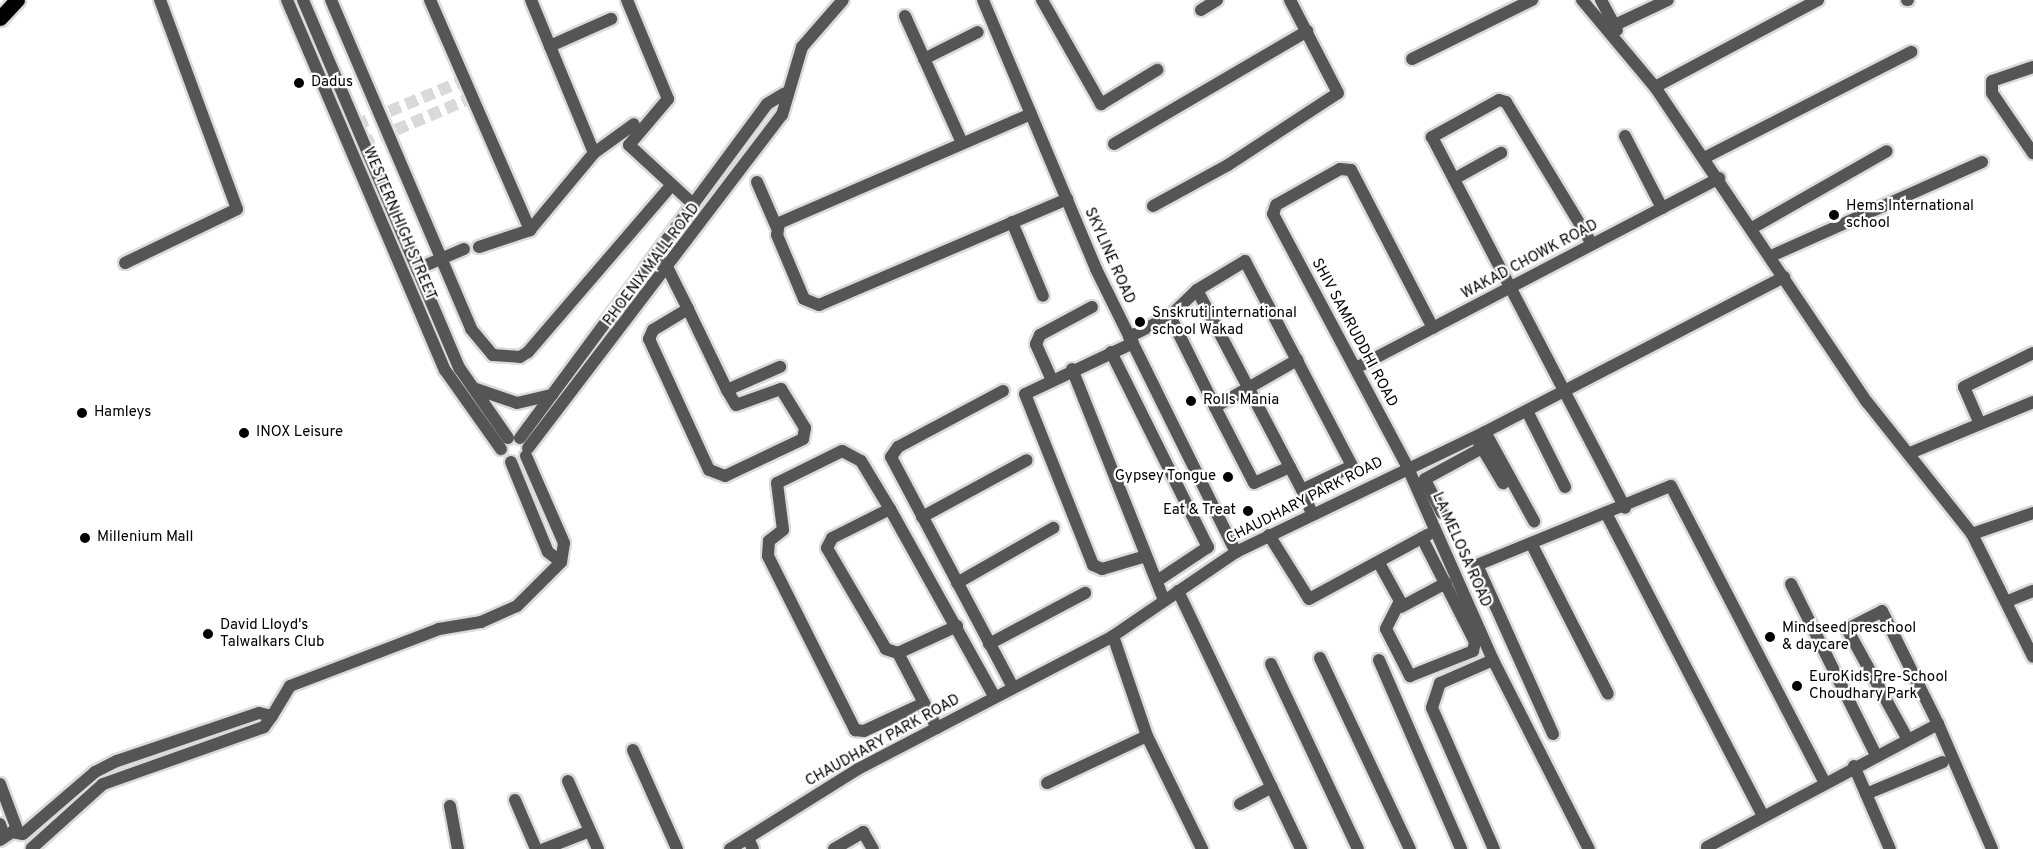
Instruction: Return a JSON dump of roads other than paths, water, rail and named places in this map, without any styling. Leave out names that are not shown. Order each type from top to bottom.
[{"type":"main road","points":[[0,18],[17,0]]},
{"type":"street","points":[[125,263],[237,209],[160,0]]},
{"type":"street","name":"WESTERN HIGH STREET","points":[[287,0],[450,380],[517,446]]},
{"type":"street","name":"WESTERN HIGH STREET","points":[[303,0],[406,245],[470,385],[517,446]]},
{"type":"street","points":[[331,0],[440,258],[477,339],[493,355],[520,357],[670,188]]},
{"type":"street","points":[[430,0],[530,230]]},
{"type":"street","points":[[531,0],[594,153]]},
{"type":"street","points":[[627,0],[668,99],[630,145],[670,188],[694,205]]},
{"type":"street","name":"PHOENIX MALL ROAD","points":[[517,446],[609,345],[669,270],[782,116],[785,93],[813,30],[843,0]]},
{"type":"street","name":"SKYLINE ROAD","points":[[983,0],[1066,199],[1131,340],[1236,552]]},
{"type":"street","points":[[1042,0],[1101,104],[1157,70]]},
{"type":"street","points":[[1201,10],[1217,0]]},
{"type":"street","points":[[1153,206],[1335,98],[1338,86],[1290,0]]},
{"type":"street","points":[[1412,59],[1532,0]]},
{"type":"street","points":[[1582,0],[1605,33],[1618,41],[1655,87],[1719,178],[1867,402],[1910,453],[1972,534],[2008,601],[2033,657]]},
{"type":"street","points":[[1601,0],[1617,24],[1618,41]]},
{"type":"street","points":[[1617,24],[1668,0]]},
{"type":"street","points":[[1655,87],[1818,0]]},
{"type":"street","points":[[904,16],[962,143]]},
{"type":"street","points":[[550,46],[611,19]]},
{"type":"street","points":[[1114,144],[1307,31]]},
{"type":"street","points":[[924,59],[978,32]]},
{"type":"street","points":[[1704,158],[1911,52]]},
{"type":"street","points":[[2033,67],[1992,81],[1992,93],[2033,153]]},
{"type":"street","name":"PHOENIX MALL ROAD","points":[[517,446],[552,395],[657,257],[767,104],[785,93]]},
{"type":"street","points":[[1592,244],[1506,102],[1499,100],[1432,137],[1625,508]]},
{"type":"street","points":[[777,228],[785,218],[1031,114]]},
{"type":"street","points":[[479,247],[530,230],[594,153],[634,124]]},
{"type":"street","points":[[346,139],[359,133]]},
{"type":"street","points":[[1625,136],[1662,208]]},
{"type":"street","points":[[1752,228],[1887,151]]},
{"type":"street","points":[[1454,179],[1501,153]]},
{"type":"street","points":[[1771,256],[1982,162]]},
{"type":"street","name":"SHIV SAMRUDDHI ROAD","points":[[1407,466],[1274,214],[1276,205],[1340,169],[1351,170],[1433,328]]},
{"type":"street","name":"WAKAD CHOWK ROAD","points":[[1356,368],[1719,178]]},
{"type":"street","points":[[757,182],[804,299],[813,306],[1066,199]]},
{"type":"street","points":[[1012,222],[1043,296]]},
{"type":"street","points":[[394,250],[406,245]]},
{"type":"street","points":[[417,269],[464,249]]},
{"type":"street","points":[[657,257],[669,270],[688,309],[727,390],[740,407],[781,389],[805,436],[725,476],[709,470],[649,339],[654,330],[688,309]]},
{"type":"street","points":[[1146,556],[1102,569],[1093,565],[1025,394],[1051,378],[1112,352],[1170,315],[1197,290],[1245,261],[1352,466],[1302,490]]},
{"type":"street","name":"CHAUDHARY PARK ROAD","points":[[730,849],[751,843],[936,728],[1012,686],[1113,636],[1236,552],[1407,466],[1527,411],[1784,277]]},
{"type":"street","points":[[1197,290],[1302,490],[1312,514]]},
{"type":"street","points":[[1051,378],[1036,344],[1040,335],[1092,307]]},
{"type":"street","points":[[1170,315],[1254,483],[1290,467]]},
{"type":"street","points":[[597,336],[609,345]]},
{"type":"street","points":[[1112,352],[1208,547],[1157,581]]},
{"type":"street","points":[[1980,424],[1965,387],[2033,353]]},
{"type":"street","points":[[1215,406],[1297,360]]},
{"type":"street","points":[[727,390],[780,367]]},
{"type":"street","points":[[1072,369],[1164,600]]},
{"type":"street","points":[[470,385],[517,403],[552,395]]},
{"type":"street","points":[[1003,391],[892,451],[922,517],[1012,686]]},
{"type":"street","points":[[1910,453],[2033,402]]},
{"type":"street","points":[[1527,411],[1565,487]]},
{"type":"street","points":[[1480,434],[1482,448],[1503,483]]},
{"type":"street","points":[[1480,434],[1534,521]]},
{"type":"street","points":[[517,446],[511,462],[549,552],[561,562]]},
{"type":"street","points":[[0,784],[20,833],[32,848],[103,784],[264,727],[290,686],[439,629],[481,622],[517,606],[561,562],[564,543],[517,446]]},
{"type":"street","points":[[1442,513],[1425,479],[1482,448]]},
{"type":"street","points":[[924,703],[864,731],[855,730],[768,556],[769,541],[783,530],[777,483],[842,450],[861,461],[957,626],[994,696]]},
{"type":"street","points":[[922,517],[1027,460]]},
{"type":"street","name":"LA MELOSA ROAD","points":[[1407,466],[1493,660],[1589,849]]},
{"type":"street","points":[[1553,734],[1477,575],[1483,559],[1607,515],[1671,486],[1825,783]]},
{"type":"street","points":[[890,509],[832,538],[827,548],[886,649],[898,654],[936,728]]},
{"type":"street","points":[[1972,534],[2033,513]]},
{"type":"street","points":[[1607,515],[1763,816]]},
{"type":"street","points":[[957,583],[1053,528]]},
{"type":"street","points":[[1269,535],[1309,599],[1379,563],[1435,530]]},
{"type":"street","points":[[1422,538],[1446,583],[1475,642],[1473,651],[1410,676],[1384,624],[1401,607],[1446,583]]},
{"type":"street","points":[[1531,543],[1608,694]]},
{"type":"street","points":[[1379,563],[1401,607]]},
{"type":"street","points":[[1791,584],[1876,755]]},
{"type":"street","points":[[1178,591],[1301,849]]},
{"type":"street","points":[[2008,601],[2033,591]]},
{"type":"street","points":[[989,644],[1085,593]]},
{"type":"street","points":[[1907,738],[1847,629],[1882,611],[1938,724],[1992,849]]},
{"type":"street","points":[[898,654],[957,626]]},
{"type":"street","points":[[1113,636],[1147,736],[1202,849]]},
{"type":"street","points":[[1320,658],[1410,849]]},
{"type":"street","points":[[1379,660],[1461,849]]},
{"type":"street","points":[[1493,660],[1440,683],[1432,708],[1494,849]]},
{"type":"street","points":[[1271,664],[1358,849]]},
{"type":"street","points":[[1,833],[20,833],[95,772],[117,761],[259,713],[272,716]]},
{"type":"street","points":[[1707,847],[1854,766],[1938,724]]},
{"type":"street","points":[[1047,783],[1147,736]]},
{"type":"street","points":[[633,750],[676,849]]},
{"type":"street","points":[[1866,794],[1943,762]]},
{"type":"street","points":[[1854,766],[1890,849]]},
{"type":"street","points":[[568,781],[598,849]]},
{"type":"street","points":[[1240,804],[1272,787]]},
{"type":"street","points":[[515,800],[536,849]]},
{"type":"street","points":[[450,806],[458,849]]},
{"type":"street","points":[[544,849],[590,831]]},
{"type":"street","points":[[834,849],[863,832],[873,849]]},
{"type":"tunnel","points":[[356,125],[463,81]]},
{"type":"tunnel","points":[[363,144],[471,98]]},
{"type":"place","name":"Dadus","points":[[299,83]]},
{"type":"place","name":"Hems International school","points":[[1834,215]]},
{"type":"place","name":"Snskruti international school Wakad","points":[[1140,322]]},
{"type":"place","name":"Rolls Mania","points":[[1191,401]]},
{"type":"place","name":"Hamleys","points":[[82,413]]},
{"type":"place","name":"INOX Leisure","points":[[244,433]]},
{"type":"place","name":"Gypsey Tongue","points":[[1228,477]]},
{"type":"place","name":"Eat & Treat","points":[[1248,511]]},
{"type":"place","name":"Millenium Mall","points":[[85,538]]},
{"type":"place","name":"David Lloyd's Talwalkars Club","points":[[208,634]]},
{"type":"place","name":"Mindseed preschool & daycare","points":[[1770,637]]},
{"type":"place","name":"EuroKids Pre-School Choudhary Park","points":[[1797,686]]}]
